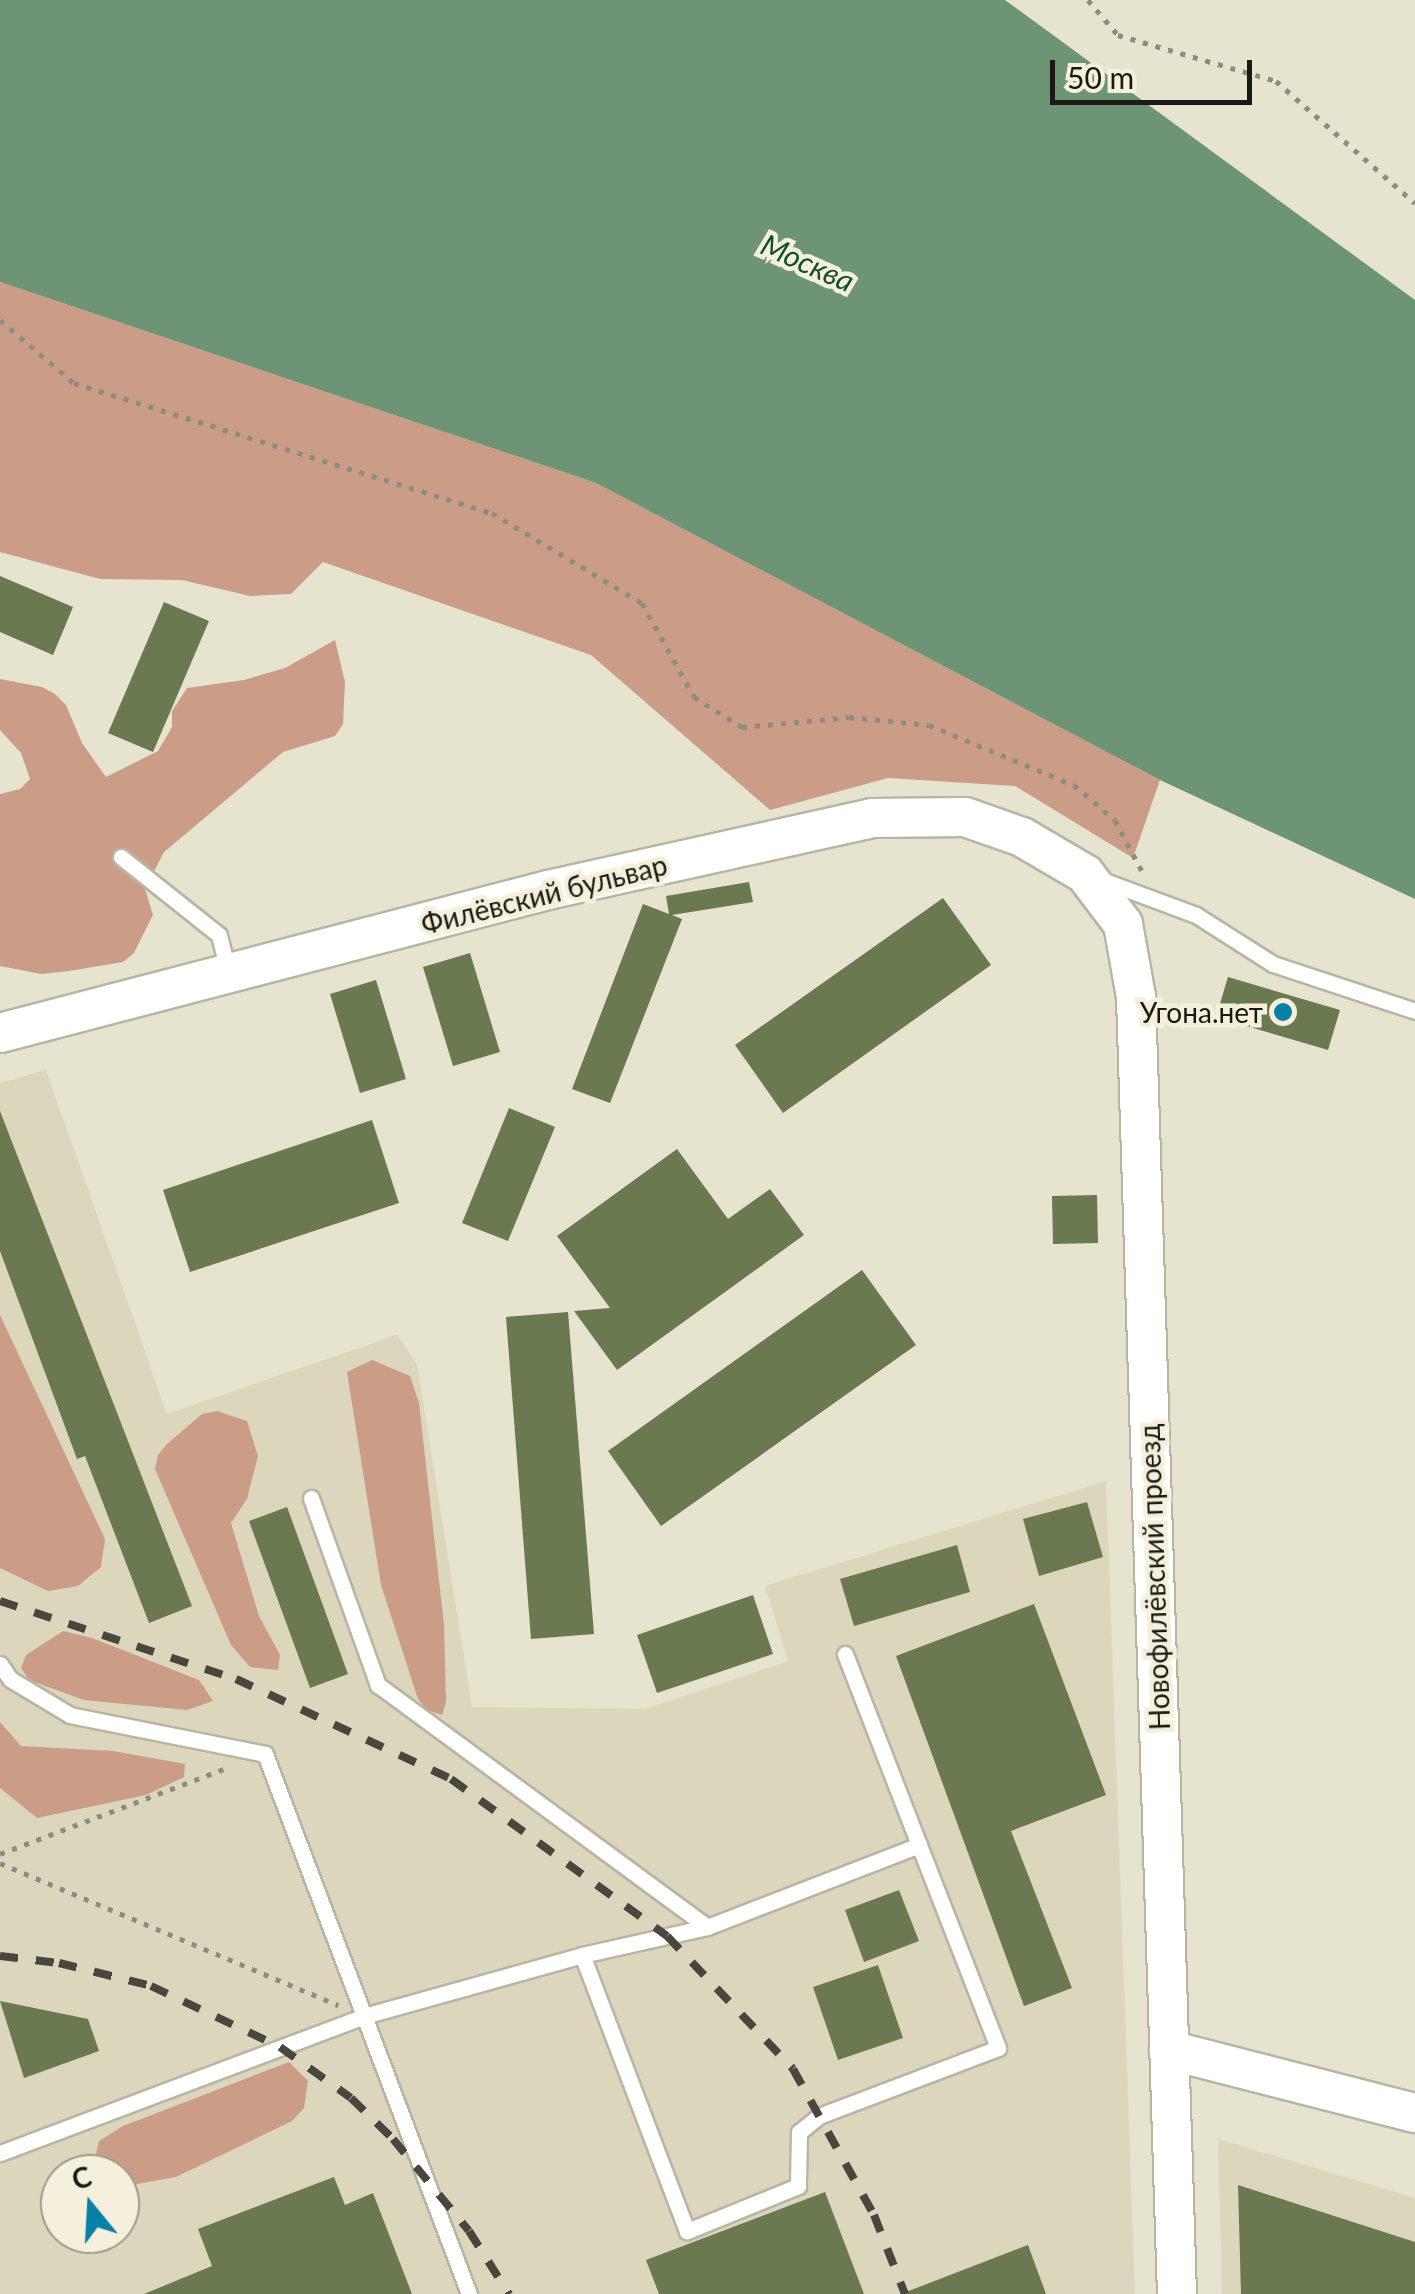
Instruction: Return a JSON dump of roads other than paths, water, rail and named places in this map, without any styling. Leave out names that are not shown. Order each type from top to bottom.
[{"type":"street","name":"Филёвский бульвар","points":[[0,1033],[548,890],[872,818],[964,817],[1022,837],[1084,874]]},
{"type":"street","name":"Новофилёвский проезд","points":[[1084,874],[1123,924],[1136,997],[1177,2294]]},
{"type":"street","points":[[1170,2050],[1415,2113]]},
{"type":"lane","points":[[121,857],[218,935],[230,976]]},
{"type":"lane","points":[[1084,874],[1196,914],[1273,964],[1415,1011]]},
{"type":"lane","points":[[311,1498],[378,1685],[707,1926]]},
{"type":"lane","points":[[582,1955],[688,2231],[798,2186],[799,2132],[819,2116],[998,2048],[845,1654]]},
{"type":"lane","points":[[0,1664],[10,1680],[70,1715],[266,1754],[469,2294]]},
{"type":"lane","points":[[0,2153],[364,2016],[582,1955],[707,1926],[919,1845]]},
{"type":"water","name":"Москва","points":[[0,0],[1005,0],[1415,300],[1415,899],[1160,780],[596,483],[0,282]]},
{"type":"railway","points":[[0,1601],[236,1679],[451,1779],[667,1936],[793,2069],[874,2215],[905,2294]]},
{"type":"railway","points":[[0,1956],[59,1963],[151,1986],[280,2047],[351,2098],[393,2139],[469,2231],[509,2294]]},
{"type":"place","name":"Угона.нет","points":[[1283,1012]]}]
